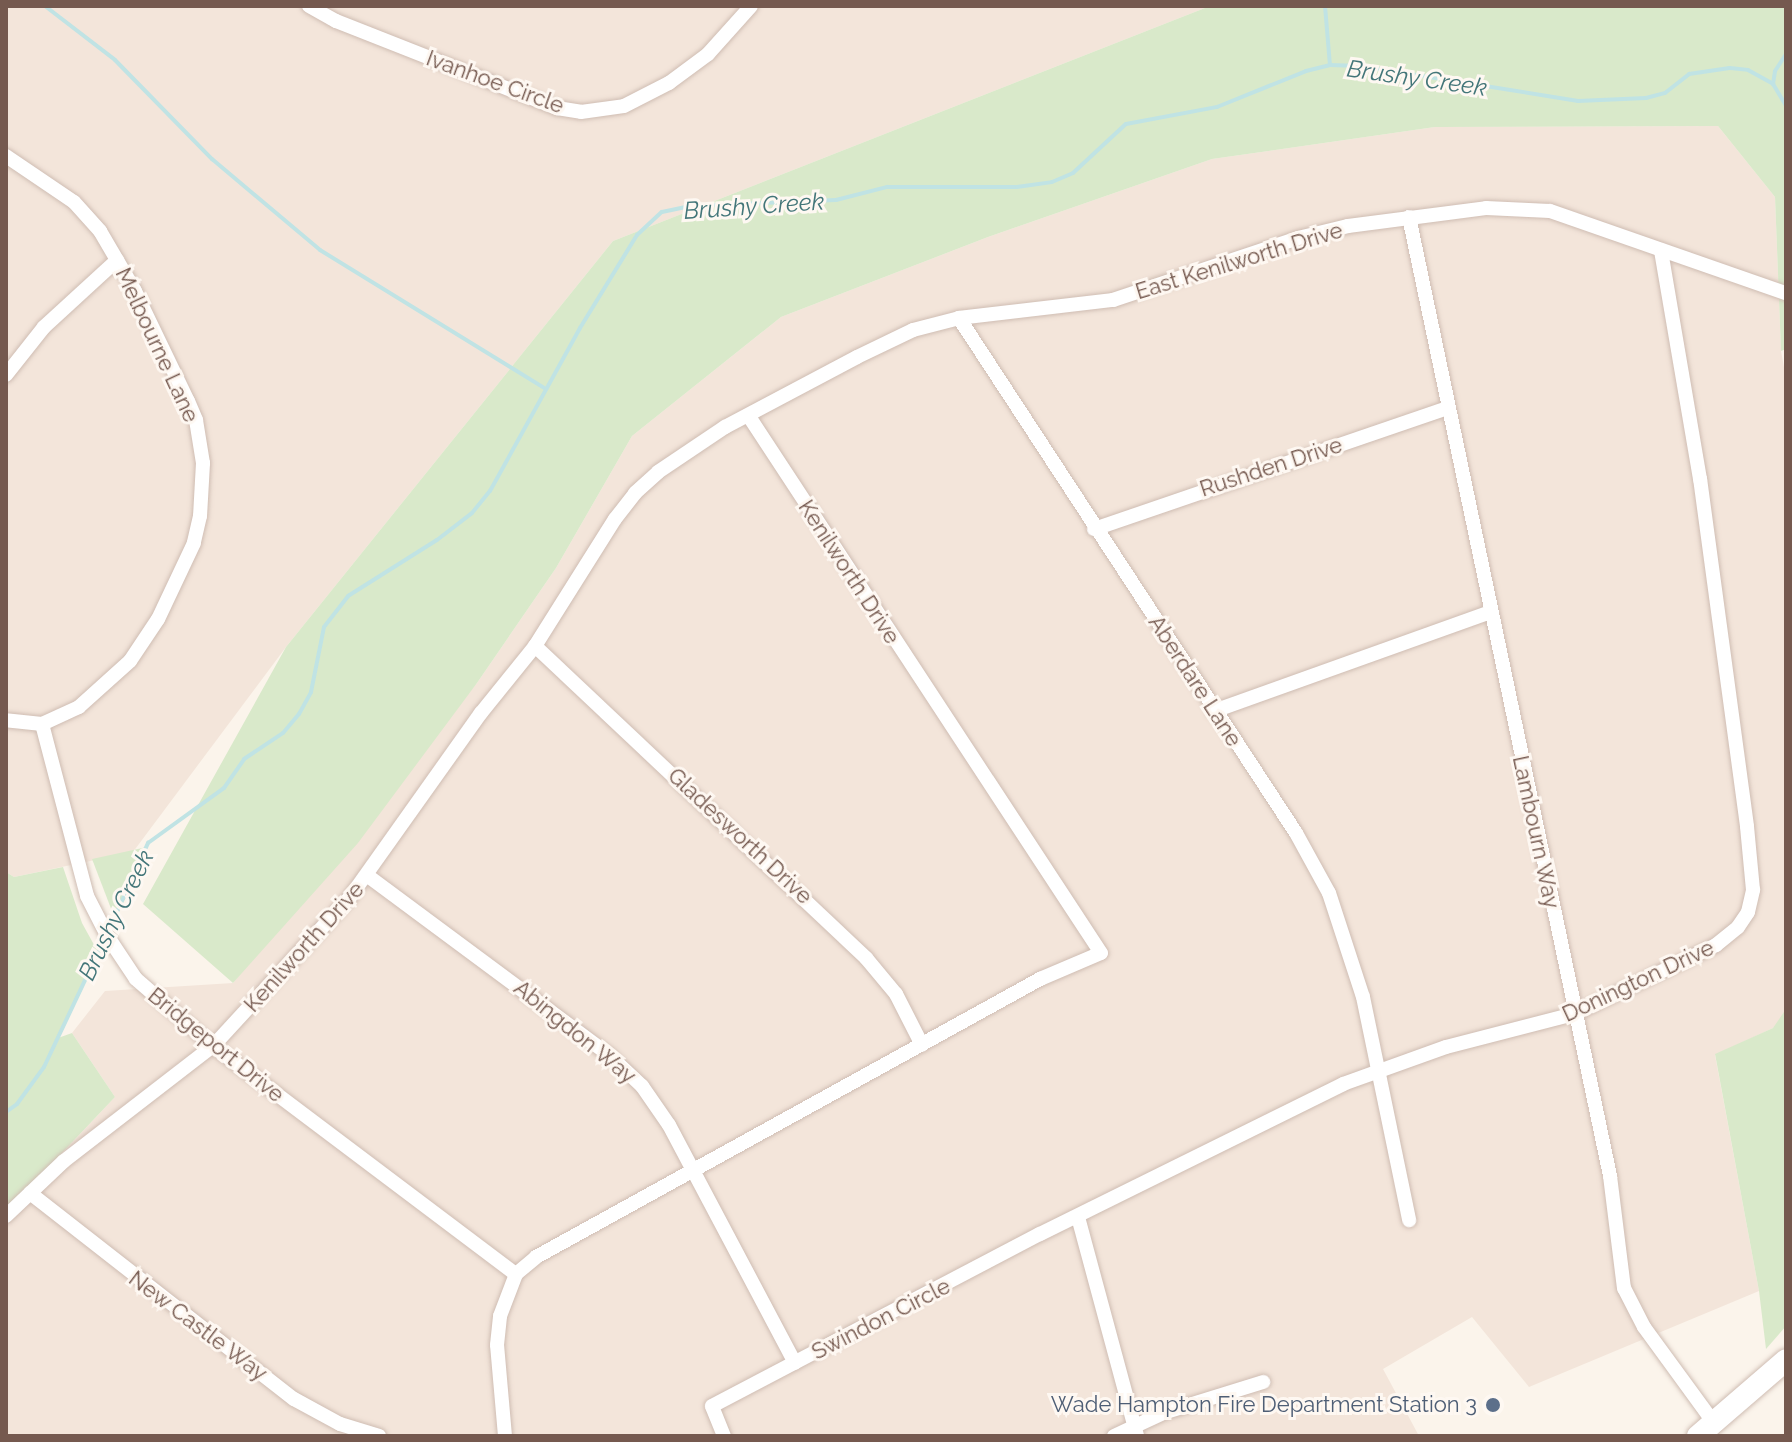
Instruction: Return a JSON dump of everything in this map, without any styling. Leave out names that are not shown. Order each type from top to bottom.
[{"type":"main road","points":[[1706,1429],[1786,1360]]},
{"type":"street","name":"Ivanhoe Circle","points":[[309,6],[336,21],[557,108],[581,112],[624,106],[669,83],[708,54],[751,6]]},
{"type":"street","name":"Melbourne Lane","points":[[6,156],[85,212],[117,260],[153,327],[196,420],[203,463],[200,516],[184,569],[138,651],[89,701],[42,724]]},
{"type":"street","name":"East Kenilworth Drive","points":[[748,415],[896,338],[959,318],[1113,300],[1298,238],[1409,217],[1486,208],[1535,209],[1566,216],[1786,293]]},
{"type":"street","name":"Lambourn Way","points":[[1409,217],[1610,1176],[1624,1288],[1706,1429]]},
{"type":"street","name":"Donington Drive","points":[[1078,1217],[1378,1069],[1574,1014],[1725,940],[1743,920],[1753,890],[1713,567],[1661,250]]},
{"type":"street","points":[[6,375],[44,327],[117,260]]},
{"type":"street","name":"Aberdare Lane","points":[[959,318],[1094,529],[1296,833],[1329,893],[1355,969],[1409,1220]]},
{"type":"street","name":"Rushden Drive","points":[[1094,529],[1448,408]]},
{"type":"street","name":"Kenilworth Drive","points":[[6,1216],[64,1161],[213,1046],[368,876],[472,725],[535,646],[635,493],[695,445],[748,415],[1101,953],[1055,971],[536,1257],[516,1274]]},
{"type":"street","points":[[1214,711],[1490,612]]},
{"type":"street","name":"Gladesworth Drive","points":[[535,646],[866,958],[896,994],[922,1045]]},
{"type":"street","points":[[6,720],[42,724]]},
{"type":"street","name":"Bridgeport Drive","points":[[42,724],[82,878],[94,910],[119,955],[151,994],[213,1046],[516,1274]]},
{"type":"street","name":"Abingdon Way","points":[[368,876],[621,1064],[655,1103],[795,1363]]},
{"type":"street","name":"New Castle Way","points":[[30,1193],[294,1399],[340,1424],[379,1436]]},
{"type":"street","points":[[1078,1217],[1136,1431]]},
{"type":"street","name":"Swindon Circle","points":[[724,1436],[712,1406],[1078,1217]]},
{"type":"street","points":[[505,1436],[498,1334],[500,1316],[516,1274]]},
{"type":"street","points":[[1114,1436],[1136,1431],[1263,1382]]},
{"type":"shaded area","points":[[6,6],[1210,6],[613,241],[286,647],[133,852],[14,877],[6,872]]},
{"type":"shaded area","points":[[1718,126],[1775,197],[1781,351],[1786,378],[1786,1022],[1715,1055],[1759,1291],[1529,1387],[1472,1317],[1383,1369],[1419,1436],[6,1436],[6,1212],[115,1097],[72,1033],[105,991],[233,983],[477,683],[556,568],[632,436],[781,317],[988,237],[1212,159],[1435,127]]},
{"type":"green space","points":[[1210,6],[1786,6],[1786,349],[1781,351],[1775,197],[1718,126],[1435,127],[1212,159],[988,237],[781,317],[632,436],[556,568],[477,683],[358,843],[233,983],[143,904],[286,647],[613,241]]},
{"type":"green space","points":[[147,847],[128,893],[115,919],[92,859]]},
{"type":"green space","points":[[63,867],[82,923],[98,952],[58,1038],[72,1033],[115,1097],[6,1212],[6,872],[14,877]]},
{"type":"green space","points":[[1786,1009],[1786,1326],[1766,1349],[1759,1291],[1715,1054],[1773,1028]]},
{"type":"waterway","points":[[45,6],[115,60],[212,159],[320,250],[546,389]]},
{"type":"waterway","points":[[1325,6],[1330,65]]},
{"type":"waterway","points":[[1773,84],[1775,71],[1786,54]]},
{"type":"waterway","name":"Brushy Creek","points":[[108,932],[148,843],[224,788],[244,759],[283,733],[299,714],[311,692],[324,627],[348,596],[437,540],[472,513],[490,491],[580,328],[637,235],[662,212],[690,206],[836,200],[887,187],[1017,187],[1052,182],[1073,173],[1126,124],[1217,107],[1306,71],[1330,65],[1360,66],[1578,101],[1646,98],[1665,93],[1689,74],[1730,68],[1748,70],[1773,84],[1786,106]]},
{"type":"waterway","name":"Brushy Creek","points":[[6,1112],[17,1104],[44,1067],[104,940]]},
{"type":"place","name":"Wade Hampton Fire Department Station 3","points":[[1493,1405]]}]
